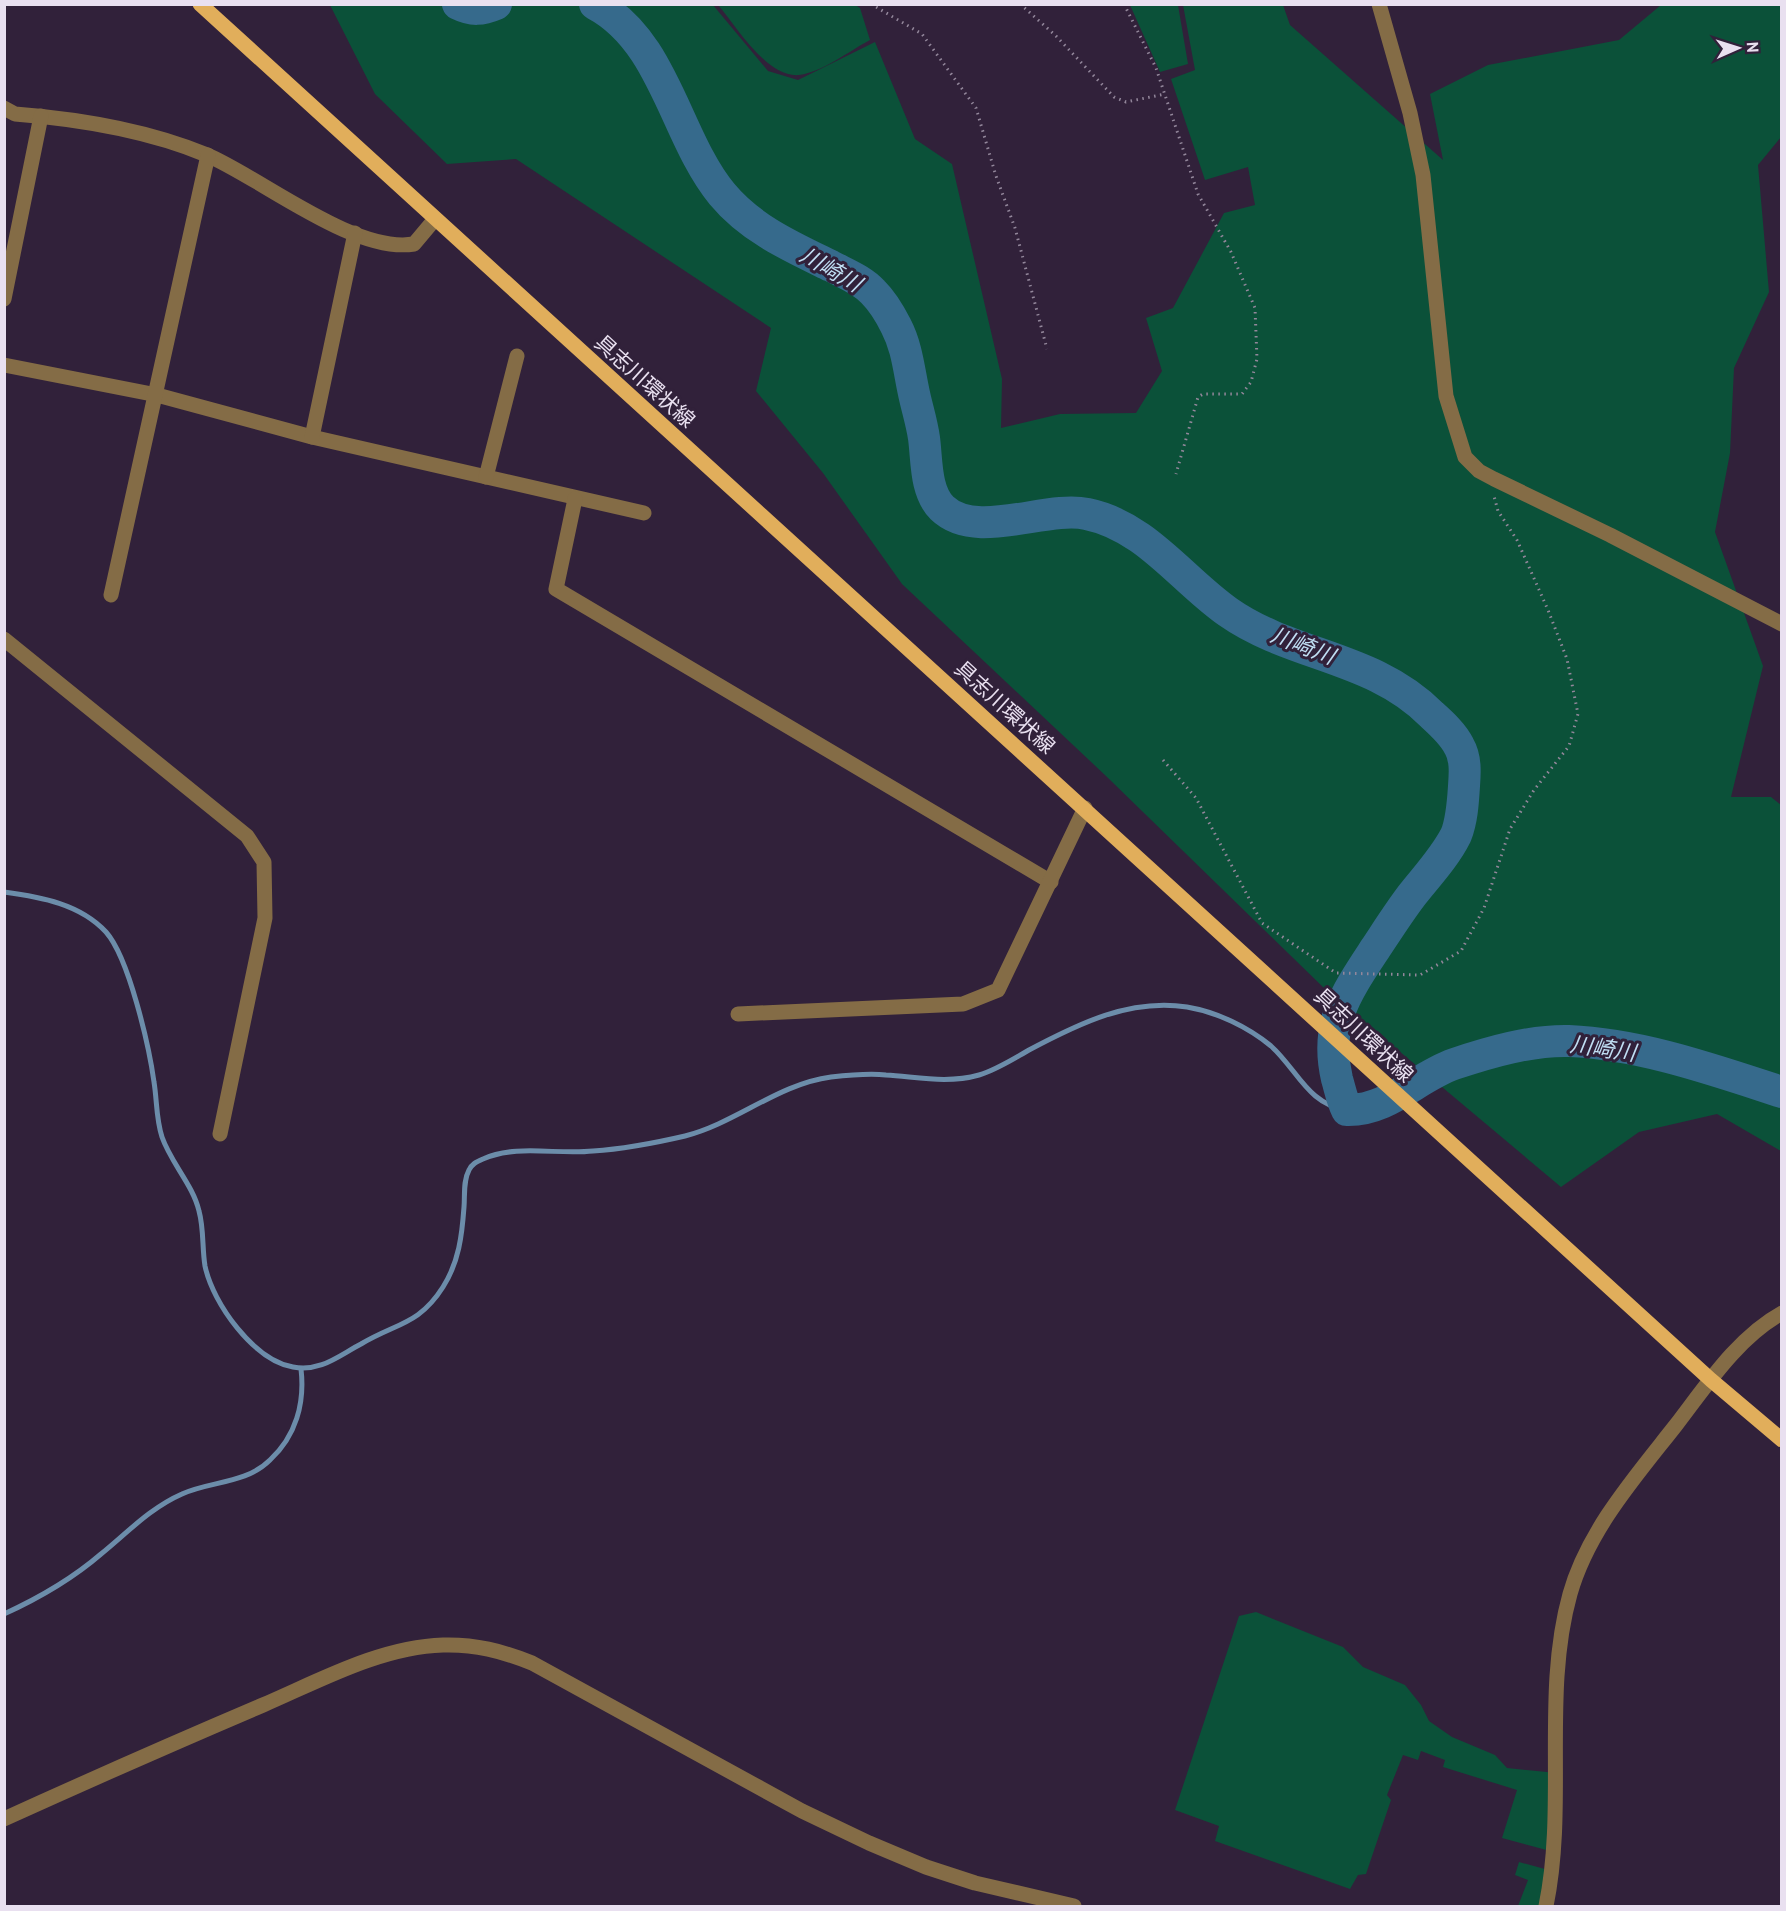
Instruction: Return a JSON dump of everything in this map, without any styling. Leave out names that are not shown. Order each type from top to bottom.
[{"type":"main road","name":"具志川環状線","points":[[200,4],[1711,1380],[1782,1440]]},
{"type":"street","points":[[1379,4],[1410,113],[1423,175],[1446,396],[1465,457],[1479,471],[1494,479],[1610,535],[1782,624]]},
{"type":"street","points":[[4,108],[15,114],[127,130],[208,155],[280,197],[355,233],[398,247],[414,244],[435,219]]},
{"type":"street","points":[[4,299],[41,116]]},
{"type":"street","points":[[111,595],[157,395],[208,155]]},
{"type":"street","points":[[312,437],[355,233]]},
{"type":"street","points":[[486,477],[517,356]]},
{"type":"street","points":[[4,365],[157,395],[312,437],[644,513]]},
{"type":"street","points":[[575,499],[556,589],[1051,882]]},
{"type":"street","points":[[4,639],[247,836],[264,862],[265,918],[220,1134]]},
{"type":"street","points":[[738,1014],[963,1004],[998,990],[1085,808]]},
{"type":"street","points":[[1545,1906],[1555,1847],[1558,1669],[1570,1593],[1580,1566],[1597,1533],[1622,1495],[1711,1380],[1765,1322],[1782,1312]]},
{"type":"street","points":[[4,1819],[340,1672],[409,1650],[442,1645],[468,1646],[498,1650],[532,1663],[802,1811],[869,1843],[926,1867],[975,1883],[1074,1906]]},
{"type":"path","points":[[871,4],[922,34],[976,108],[996,176],[1015,228],[1047,349]]},
{"type":"path","points":[[1020,4],[1055,35],[1114,97],[1126,102],[1165,94]]},
{"type":"path","points":[[1124,4],[1156,68],[1198,194],[1231,252],[1255,309],[1257,358],[1251,382],[1242,394],[1203,394],[1198,397],[1176,474]]},
{"type":"path","points":[[1163,760],[1196,798],[1262,924],[1336,974],[1420,975],[1461,951],[1484,908],[1510,829],[1534,790],[1569,746],[1578,714],[1567,659],[1521,550],[1498,511],[1494,497],[1494,479]]},
{"type":"green space","points":[[330,5],[713,5],[768,71],[798,80],[875,42],[915,139],[952,164],[1002,379],[1001,428],[1060,414],[1136,413],[1162,371],[1146,318],[1173,308],[1224,213],[1255,205],[1248,167],[1205,180],[1171,79],[1195,70],[1183,5],[1283,5],[1290,25],[1443,160],[1430,94],[1488,65],[1619,40],[1661,5],[1781,5],[1781,137],[1758,165],[1769,292],[1734,368],[1730,453],[1715,532],[1763,666],[1731,797],[1771,797],[1781,805],[1781,1151],[1717,1114],[1639,1132],[1561,1187],[1324,988],[1106,776],[902,584],[823,473],[756,391],[771,328],[516,159],[447,164],[375,94]]},
{"type":"green space","points":[[718,5],[855,5],[860,8],[870,40],[817,70],[799,75],[787,74],[764,60]]},
{"type":"green space","points":[[1130,5],[1178,5],[1188,64],[1160,72]]},
{"type":"green space","points":[[1256,1612],[1343,1647],[1363,1667],[1405,1685],[1421,1705],[1429,1721],[1452,1737],[1495,1755],[1507,1768],[1557,1773],[1554,1852],[1502,1838],[1517,1790],[1443,1767],[1445,1760],[1421,1751],[1418,1760],[1403,1755],[1387,1795],[1391,1800],[1366,1874],[1358,1875],[1350,1889],[1215,1841],[1219,1826],[1175,1810],[1239,1616]]},
{"type":"green space","points":[[1519,1862],[1552,1871],[1546,1906],[1518,1906],[1528,1880],[1515,1875]]},
{"type":"waterway","name":"川崎川","points":[[458,4],[477,9],[496,4]]},
{"type":"waterway","name":"川崎川","points":[[595,4],[619,20],[638,41],[654,65],[706,171],[733,206],[773,236],[859,281],[869,288],[883,304],[903,343],[923,433],[932,493],[942,508],[956,517],[973,522],[1070,513],[1087,514],[1108,520],[1127,530],[1162,555],[1228,612],[1279,639],[1359,668],[1385,680],[1409,695],[1454,737],[1463,755],[1465,771],[1462,811],[1456,835],[1441,859],[1402,908],[1355,980],[1340,1010],[1333,1042],[1334,1059],[1337,1079],[1347,1110],[1376,1105],[1454,1064],[1511,1048],[1555,1041],[1596,1043],[1677,1059],[1782,1092]]},
{"type":"waterway","points":[[4,892],[46,899],[72,908],[96,922],[114,944],[130,981],[143,1026],[162,1137],[192,1192],[199,1211],[205,1266],[209,1281],[226,1313],[250,1342],[264,1354],[293,1367],[312,1367],[329,1362],[406,1322],[425,1309],[443,1287],[453,1268],[462,1228],[467,1174],[476,1162],[496,1155],[523,1151],[604,1150],[685,1136],[722,1122],[793,1087],[831,1077],[872,1074],[932,1079],[967,1078],[998,1067],[1085,1023],[1105,1015],[1145,1006],[1166,1005],[1198,1009],[1242,1027],[1271,1046],[1313,1094],[1334,1107],[1347,1110]]},
{"type":"waterway","points":[[4,1614],[67,1580],[149,1514],[170,1500],[193,1490],[250,1474],[270,1460],[279,1451],[297,1418],[302,1394],[301,1369]]}]
